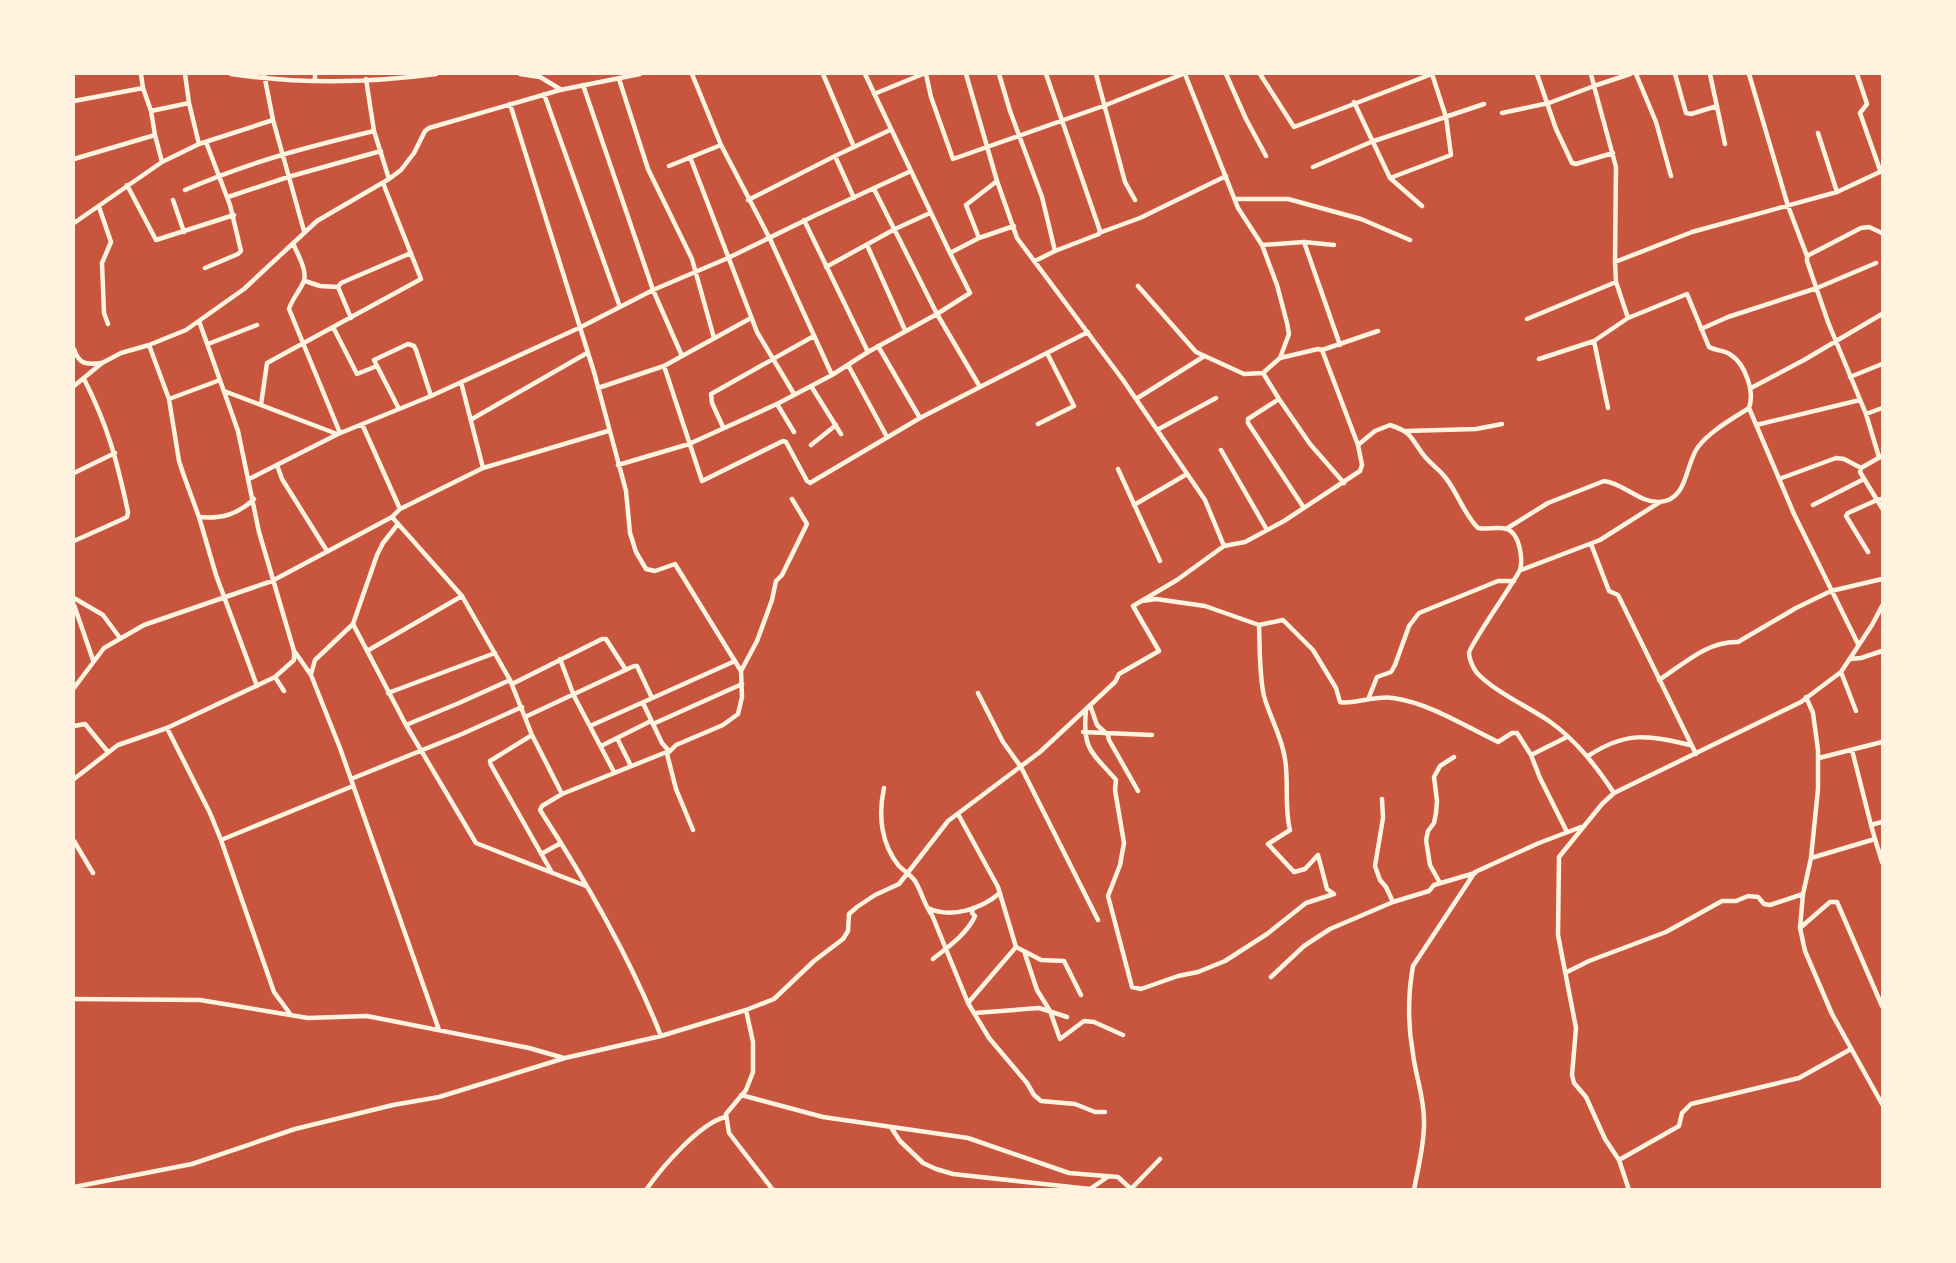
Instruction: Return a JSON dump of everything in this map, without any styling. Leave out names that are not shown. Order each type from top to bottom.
[{"type":"street","points":[[141,74],[162,162]]},
{"type":"street","points":[[185,74],[199,144]]},
{"type":"street","points":[[232,74],[315,80],[436,74]]},
{"type":"street","points":[[314,74],[315,80]]},
{"type":"street","points":[[520,74],[540,75],[560,90]]},
{"type":"street","points":[[74,386],[102,363],[121,353],[186,330],[244,289],[317,221],[401,170],[414,153],[425,131],[544,94],[640,74]]},
{"type":"street","points":[[692,74],[721,145],[769,239],[832,375]]},
{"type":"street","points":[[823,74],[854,147]]},
{"type":"street","points":[[618,465],[689,444],[777,404],[832,375],[971,293],[865,74]]},
{"type":"street","points":[[874,94],[926,74],[953,159],[1106,105],[1184,74],[1234,199],[1262,245],[1277,285],[1289,330],[1280,358]]},
{"type":"street","points":[[966,74],[997,181],[1017,238],[1088,332],[1205,500],[1224,546]]},
{"type":"street","points":[[999,74],[1042,197],[1055,251]]},
{"type":"street","points":[[1046,74],[1099,234]]},
{"type":"street","points":[[1097,74],[1125,182],[1135,200]]},
{"type":"street","points":[[1226,74],[1266,156]]},
{"type":"street","points":[[1261,74],[1294,128],[1354,102],[1432,74],[1446,117],[1451,155],[1390,178]]},
{"type":"street","points":[[1537,74],[1556,129],[1572,163],[1612,153]]},
{"type":"street","points":[[1591,74],[1616,167],[1616,282],[1628,318]]},
{"type":"street","points":[[1502,113],[1549,103],[1630,74]]},
{"type":"street","points":[[1636,74],[1656,122],[1671,176]]},
{"type":"street","points":[[1675,74],[1686,113],[1717,106]]},
{"type":"street","points":[[1710,74],[1725,144]]},
{"type":"street","points":[[1749,74],[1788,206],[1881,457],[1861,468]]},
{"type":"street","points":[[1615,262],[1692,232],[1837,192],[1882,171],[1860,113],[1867,104],[1858,74]]},
{"type":"street","points":[[265,76],[273,120],[304,231]]},
{"type":"street","points":[[366,79],[374,131],[389,179]]},
{"type":"street","points":[[619,79],[648,169],[679,229],[695,271],[714,338]]},
{"type":"street","points":[[583,85],[653,290],[682,356]]},
{"type":"street","points":[[74,101],[143,88]]},
{"type":"street","points":[[544,94],[620,307]]},
{"type":"street","points":[[1354,102],[1390,178],[1422,206]]},
{"type":"street","points":[[151,111],[189,103]]},
{"type":"street","points":[[510,104],[581,327],[626,491],[630,533],[646,569],[655,571],[675,564],[741,671],[743,698],[738,714],[723,725],[669,751],[562,794],[540,810],[640,982],[661,1036]]},
{"type":"street","points":[[1313,167],[1371,142],[1484,104]]},
{"type":"street","points":[[74,223],[162,162],[199,144],[273,120]]},
{"type":"street","points":[[748,200],[890,130]]},
{"type":"street","points":[[185,190],[218,175],[282,153],[374,131]]},
{"type":"street","points":[[1818,133],[1837,192]]},
{"type":"street","points":[[74,158],[155,135]]},
{"type":"street","points":[[205,268],[241,250],[234,215],[206,142]]},
{"type":"street","points":[[669,166],[721,145]]},
{"type":"street","points":[[228,197],[380,151]]},
{"type":"street","points":[[835,156],[854,198]]},
{"type":"street","points":[[690,157],[751,318],[794,394]]},
{"type":"street","points":[[249,479],[339,433],[431,396],[912,171]]},
{"type":"street","points":[[1035,261],[1140,218],[1226,176]]},
{"type":"street","points":[[979,238],[966,205],[997,181]]},
{"type":"street","points":[[261,405],[267,363],[301,342],[421,279],[383,183]]},
{"type":"street","points":[[127,185],[156,240],[234,215]]},
{"type":"street","points":[[874,189],[937,314],[980,387]]},
{"type":"street","points":[[1234,199],[1288,199],[1361,219],[1410,240]]},
{"type":"street","points":[[173,200],[184,232]]},
{"type":"street","points":[[99,207],[111,242],[102,263],[104,313],[108,324]]},
{"type":"street","points":[[826,267],[930,213]]},
{"type":"street","points":[[804,220],[868,352]]},
{"type":"street","points":[[950,253],[979,238],[1014,226]]},
{"type":"street","points":[[1807,256],[1861,228],[1868,227],[1882,233]]},
{"type":"street","points":[[1262,245],[1304,242],[1334,245]]},
{"type":"street","points":[[1304,242],[1340,345]]},
{"type":"street","points":[[293,243],[305,281],[289,309],[339,433]]},
{"type":"street","points":[[867,245],[905,330]]},
{"type":"street","points":[[338,287],[341,283],[411,253]]},
{"type":"street","points":[[1701,330],[1728,317],[1817,288],[1876,263]]},
{"type":"street","points":[[305,281],[320,286],[338,287]]},
{"type":"street","points":[[1527,319],[1616,282]]},
{"type":"street","points":[[1138,286],[1188,345],[1203,357],[1216,360],[1244,374],[1263,373],[1280,358],[1322,350],[1378,331]]},
{"type":"street","points":[[338,287],[351,318]]},
{"type":"street","points":[[1539,359],[1594,341],[1628,318],[1687,293],[1709,347],[1734,356],[1751,388],[1749,408],[1756,425],[1858,644]]},
{"type":"street","points":[[1751,388],[1882,314]]},
{"type":"street","points":[[598,388],[664,366],[751,318]]},
{"type":"street","points":[[74,779],[118,744],[167,728],[257,686],[275,677],[294,660],[294,652],[259,532],[238,431],[199,321]]},
{"type":"street","points":[[208,344],[257,325]]},
{"type":"street","points":[[333,327],[357,374],[377,366]]},
{"type":"street","points":[[664,366],[702,481],[783,441],[810,483],[920,418],[1048,355],[1088,332]]},
{"type":"street","points":[[723,428],[711,394],[814,336]]},
{"type":"street","points":[[1594,341],[1608,408]]},
{"type":"street","points":[[399,409],[374,360],[408,344],[414,346],[431,396]]},
{"type":"street","points":[[149,345],[169,399],[179,461],[216,575],[257,686]]},
{"type":"street","points":[[878,346],[920,418]]},
{"type":"street","points":[[74,349],[83,363],[102,363]]},
{"type":"street","points":[[74,1187],[192,1164],[295,1129],[393,1105],[439,1097],[565,1058],[661,1036],[774,999],[814,961],[843,939],[848,931],[849,914],[857,906],[899,884],[925,847],[948,821],[1040,752],[1115,682],[1119,674],[1159,651],[1133,606],[1177,580],[1224,546],[1245,542],[1267,530],[1360,471],[1362,465],[1358,445],[1322,350]]},
{"type":"street","points":[[472,419],[587,353]]},
{"type":"street","points":[[1038,424],[1074,406],[1048,355]]},
{"type":"street","points":[[1136,399],[1203,357]]},
{"type":"street","points":[[1850,377],[1882,364]]},
{"type":"street","points":[[848,365],[887,436]]},
{"type":"street","points":[[1263,373],[1310,444],[1344,483]]},
{"type":"street","points":[[74,541],[127,517],[115,453],[102,415],[84,379]]},
{"type":"street","points":[[169,399],[220,380]]},
{"type":"street","points":[[461,382],[483,468]]},
{"type":"street","points":[[811,386],[841,434]]},
{"type":"street","points":[[222,390],[339,433]]},
{"type":"street","points":[[1157,430],[1216,398]]},
{"type":"street","points":[[1279,399],[1248,419],[1248,423],[1304,508]]},
{"type":"street","points":[[1756,425],[1860,400]]},
{"type":"street","points":[[777,404],[794,432]]},
{"type":"street","points":[[1520,570],[1591,544],[1677,494],[1682,488],[1691,458],[1699,446],[1749,408]]},
{"type":"street","points":[[1866,414],[1882,408]]},
{"type":"street","points":[[362,424],[400,509]]},
{"type":"street","points":[[1406,431],[1476,429],[1502,424]]},
{"type":"street","points":[[811,445],[836,425]]},
{"type":"street","points":[[1358,445],[1375,431],[1390,425],[1406,431],[1445,478],[1467,518],[1478,528],[1506,529],[1512,533],[1520,548],[1520,570],[1472,644],[1469,653],[1472,667],[1483,678],[1551,723],[1567,737],[1588,756],[1614,793]]},
{"type":"street","points":[[74,688],[104,648],[144,625],[272,581],[392,517],[400,509],[483,468],[608,431]]},
{"type":"street","points":[[1221,450],[1267,530]]},
{"type":"street","points":[[74,473],[115,453]]},
{"type":"street","points":[[1779,479],[1836,457],[1844,459],[1861,468],[1864,479],[1880,500],[1882,508]]},
{"type":"street","points":[[276,465],[327,551]]},
{"type":"street","points":[[1118,469],[1160,561]]},
{"type":"street","points":[[1134,505],[1187,474]]},
{"type":"street","points":[[1813,505],[1864,479]]},
{"type":"street","points":[[1506,529],[1548,503],[1604,481],[1660,502]]},
{"type":"street","points":[[199,517],[230,516],[254,499]]},
{"type":"street","points":[[741,671],[757,641],[776,581],[782,575],[807,524],[792,499]]},
{"type":"street","points":[[1868,552],[1846,516],[1880,500]]},
{"type":"street","points":[[392,517],[461,596],[511,682],[532,735],[562,794]]},
{"type":"street","points":[[311,675],[315,660],[353,624],[383,543],[398,524]]},
{"type":"street","points":[[1591,544],[1609,591],[1618,595],[1696,754]]},
{"type":"street","points":[[1659,680],[1704,648],[1738,642],[1831,591],[1882,579]]},
{"type":"street","points":[[1369,697],[1377,677],[1391,672],[1409,626],[1419,613],[1498,581],[1515,581]]},
{"type":"street","points":[[367,651],[461,596]]},
{"type":"street","points":[[74,598],[103,615],[120,638]]},
{"type":"street","points":[[1139,602],[1156,599],[1205,606],[1259,625],[1283,620],[1313,650],[1336,688],[1340,702],[1345,704],[1369,697],[1391,697],[1408,701],[1498,742],[1512,733],[1517,733],[1531,755],[1567,832]]},
{"type":"street","points":[[74,605],[94,661]]},
{"type":"street","points":[[1629,1189],[1619,1160],[1605,1139],[1586,1097],[1574,1083],[1572,1075],[1576,1028],[1558,935],[1559,857],[1602,803],[1614,793],[1806,698],[1841,672],[1882,606]]},
{"type":"street","points":[[1872,625],[1882,621]]},
{"type":"street","points":[[353,624],[406,725],[477,843],[586,886]]},
{"type":"street","points":[[1088,707],[1083,732],[1087,744],[1097,760],[1116,780],[1115,790],[1124,843],[1120,865],[1108,895],[1132,987],[1141,989],[1225,961],[1267,934],[1306,903],[1334,894],[1327,889],[1318,855],[1305,870],[1294,872],[1268,844],[1290,830],[1283,746],[1262,686],[1259,625]]},
{"type":"street","points":[[406,725],[511,682],[597,640],[606,639],[626,670]]},
{"type":"street","points":[[1849,659],[1882,651]]},
{"type":"street","points":[[294,652],[311,675],[369,825],[439,1030]]},
{"type":"street","points":[[388,693],[495,653]]},
{"type":"street","points":[[560,659],[575,696],[614,772]]},
{"type":"street","points":[[590,726],[735,661]]},
{"type":"street","points":[[526,717],[637,666],[652,698]]},
{"type":"street","points":[[1841,672],[1856,711]]},
{"type":"street","points":[[275,677],[284,691]]},
{"type":"street","points":[[601,746],[742,684]]},
{"type":"street","points":[[978,693],[1003,742],[1021,767],[1098,920]]},
{"type":"street","points":[[1806,698],[1813,713],[1818,789],[1800,928],[1805,951],[1832,1014],[1882,1104]]},
{"type":"street","points":[[643,703],[662,743],[669,751]]},
{"type":"street","points":[[351,779],[522,707]]},
{"type":"street","points":[[1088,707],[1097,725],[1108,735],[1138,790]]},
{"type":"street","points":[[74,726],[85,723],[108,752]]},
{"type":"street","points":[[167,728],[221,840],[274,992],[292,1017]]},
{"type":"street","points":[[1083,732],[1152,735]]},
{"type":"street","points":[[532,735],[490,761],[551,872]]},
{"type":"street","points":[[1588,756],[1606,744],[1643,735],[1691,745]]},
{"type":"street","points":[[1531,755],[1567,737]]},
{"type":"street","points":[[617,738],[631,766]]},
{"type":"street","points":[[1818,758],[1882,743],[1882,751]]},
{"type":"street","points":[[1852,750],[1882,860]]},
{"type":"street","points":[[669,751],[668,763],[693,830]]},
{"type":"street","points":[[1440,883],[1430,865],[1426,840],[1436,813],[1434,776],[1440,766],[1454,757]]},
{"type":"street","points":[[221,840],[353,786]]},
{"type":"street","points":[[884,788],[881,816],[884,839],[900,867],[915,881],[968,1003],[989,1038],[1007,1063],[1027,1083],[1034,1096],[1041,1101],[1074,1104],[1095,1112],[1105,1112]]},
{"type":"street","points":[[1382,799],[1383,818],[1375,866],[1392,902]]},
{"type":"street","points":[[958,814],[1000,893],[1016,947],[1041,960],[1064,961],[1081,995]]},
{"type":"street","points":[[1871,825],[1882,822]]},
{"type":"street","points":[[1272,977],[1304,946],[1330,929],[1582,827]]},
{"type":"street","points":[[1811,858],[1875,839]]},
{"type":"street","points":[[74,841],[93,873]]},
{"type":"street","points":[[541,854],[561,843]]},
{"type":"street","points":[[1414,1189],[1424,1124],[1421,1090],[1412,1046],[1410,981],[1413,966],[1475,872]]},
{"type":"street","points":[[926,908],[943,914],[973,908],[987,904],[1000,893]]},
{"type":"street","points":[[1567,972],[1666,932],[1722,901],[1736,901],[1748,896],[1758,897],[1764,904],[1770,905],[1803,894]]},
{"type":"street","points":[[1800,928],[1830,902],[1837,902],[1882,1006]]},
{"type":"street","points":[[933,959],[972,923],[975,916],[972,913],[973,908]]},
{"type":"street","points":[[968,1003],[1016,947]]},
{"type":"street","points":[[1025,953],[1037,990],[1050,1011],[1060,1039],[1084,1021],[1094,1022],[1123,1034]]},
{"type":"street","points":[[1874,985],[1882,982]]},
{"type":"street","points":[[74,999],[200,1000],[292,1017],[328,1019],[367,1016],[529,1048],[565,1058]]},
{"type":"street","points":[[975,1013],[1039,1008],[1067,1017]]},
{"type":"street","points":[[646,1189],[680,1151],[708,1126],[725,1117],[741,1096],[753,1072],[754,1059],[754,1042],[746,1010]]},
{"type":"street","points":[[1619,1160],[1679,1126],[1682,1113],[1691,1104],[1799,1078],[1851,1049]]},
{"type":"street","points":[[1876,1089],[1882,1086]]},
{"type":"street","points":[[741,1096],[823,1117],[968,1138],[1069,1173],[1118,1177],[1131,1189],[1160,1159]]},
{"type":"street","points":[[725,1117],[729,1133],[773,1189]]},
{"type":"street","points":[[892,1128],[900,1141],[923,1163],[953,1174],[1090,1189],[1109,1176]]}]
